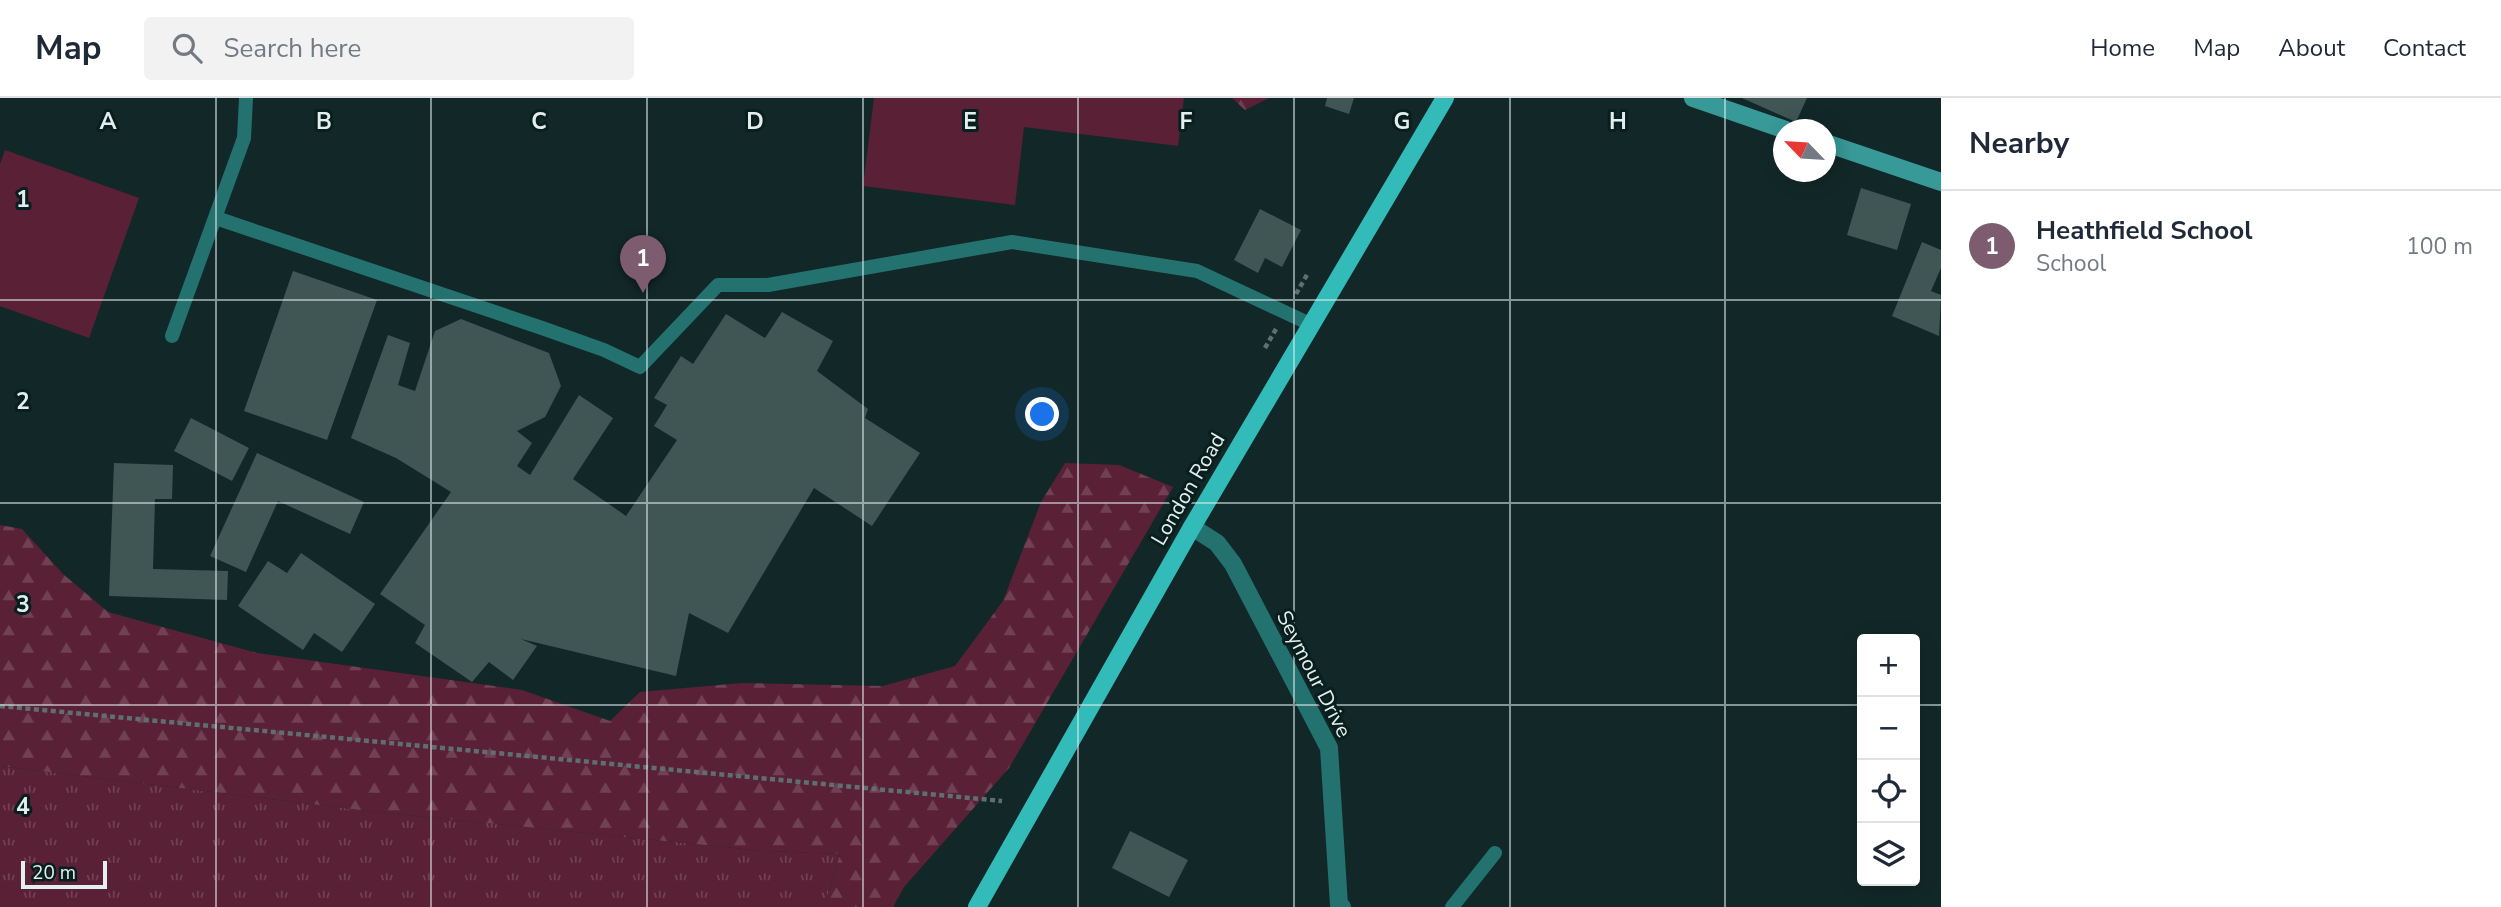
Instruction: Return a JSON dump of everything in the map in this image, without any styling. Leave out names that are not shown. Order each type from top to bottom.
[{"type":"main road","name":"London Road","points":[[977,907],[1192,527],[1446,98]]},
{"type":"main road","points":[[1693,98],[1773,126]]},
{"type":"main road","points":[[1836,147],[1941,182]]},
{"type":"street","name":"Seymour Drive","points":[[1192,527],[1217,543],[1233,564],[1329,748],[1337,906]]},
{"type":"lane","points":[[172,336],[244,138],[247,98]]},
{"type":"lane","points":[[216,218],[554,332],[604,350],[640,367],[718,285],[768,285],[1013,242],[1197,271],[1310,324]]},
{"type":"lane","points":[[1452,907],[1495,853]]},
{"type":"path","points":[[0,706],[1002,801]]},
{"type":"green space","points":[[874,98],[1184,98],[1178,146],[1024,127],[1015,205],[863,186]]},
{"type":"green space","points":[[1232,98],[1269,98],[1245,110]]},
{"type":"green space","points":[[5,150],[139,198],[89,338],[0,306],[0,164]]},
{"type":"green space","points":[[1065,463],[1119,465],[1173,487],[1009,768],[904,887],[893,907],[824,907],[840,854],[765,851],[376,812],[0,766],[0,525],[22,529],[63,574],[108,612],[257,653],[522,690],[610,721],[640,692],[742,683],[883,686],[955,666],[1003,601],[1041,502]]},
{"type":"green space","points":[[0,766],[376,812],[765,851],[840,854],[824,907],[0,907]]},
{"type":"building","points":[[1327,98],[1354,98],[1349,114],[1325,106]]},
{"type":"building","points":[[1742,98],[1807,98],[1797,119],[1789,119]]},
{"type":"building","points":[[1861,188],[1911,204],[1897,250],[1847,235]]},
{"type":"building","points":[[1260,209],[1301,230],[1282,267],[1265,258],[1258,273],[1234,260]]},
{"type":"building","points":[[1922,242],[1941,250],[1941,268],[1931,291],[1941,295],[1939,336],[1892,316]]},
{"type":"building","points":[[293,271],[377,300],[327,440],[244,411]]},
{"type":"building","points":[[782,312],[833,341],[817,371],[868,409],[865,418],[920,453],[872,526],[814,488],[728,633],[689,613],[676,676],[521,639],[537,646],[513,680],[489,662],[472,682],[415,643],[425,625],[380,594],[451,492],[396,458],[351,438],[388,335],[410,343],[398,385],[415,391],[435,331],[461,319],[549,353],[561,386],[545,417],[517,431],[532,443],[517,466],[530,475],[579,395],[613,418],[573,479],[626,516],[677,440],[654,426],[667,405],[654,398],[681,356],[693,364],[726,314],[765,338]]},
{"type":"building","points":[[191,418],[249,448],[232,481],[174,451]]},
{"type":"building","points":[[257,453],[364,502],[350,534],[278,501],[246,572],[210,556]]},
{"type":"building","points":[[114,463],[173,465],[172,499],[155,499],[153,569],[228,571],[227,600],[109,596]]},
{"type":"building","points":[[301,553],[375,604],[342,652],[314,633],[303,650],[238,606],[268,561],[287,573]]},
{"type":"building","points":[[1130,831],[1188,860],[1169,897],[1112,868]]},
{"type":"place","name":"Heathfield School","points":[[643,293]]}]
